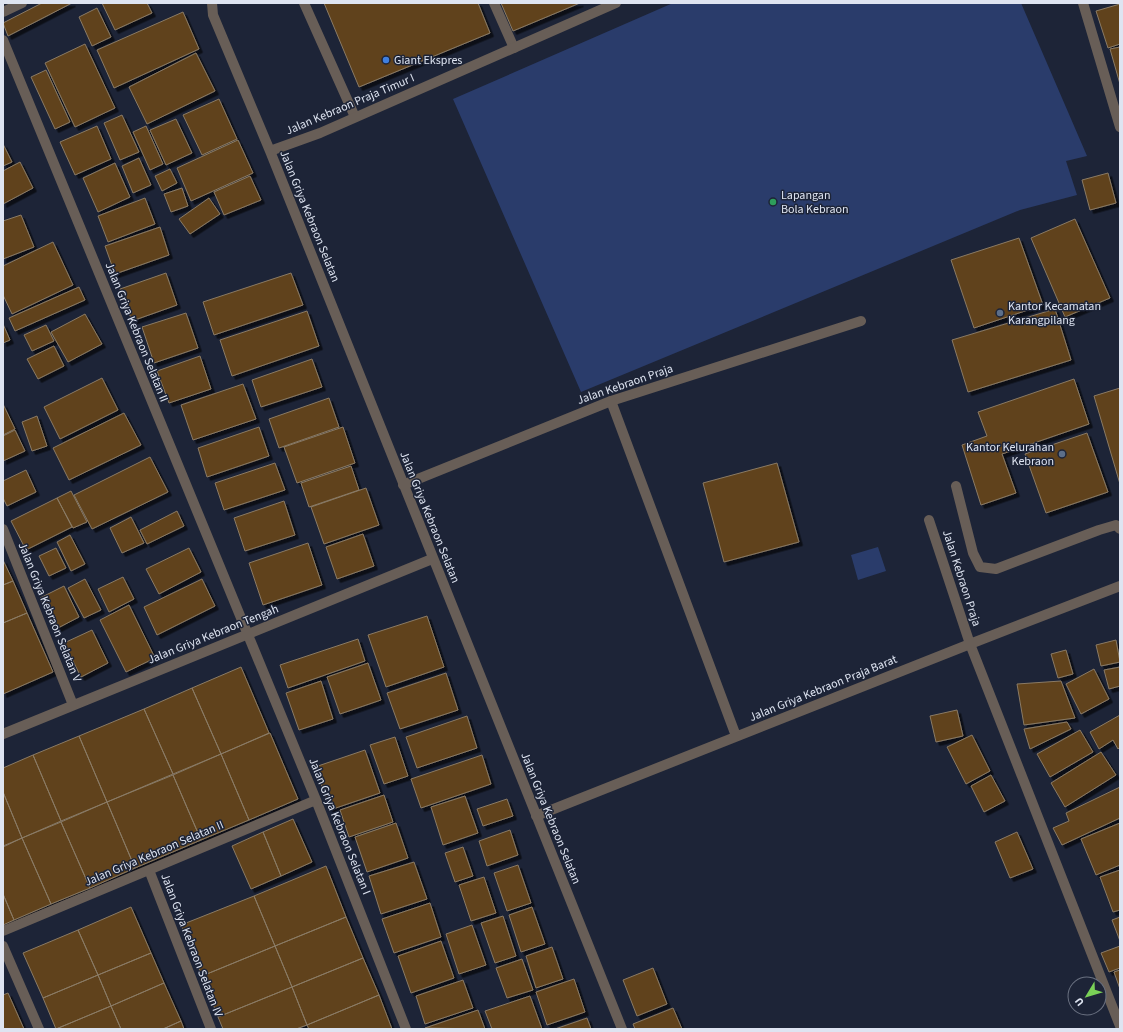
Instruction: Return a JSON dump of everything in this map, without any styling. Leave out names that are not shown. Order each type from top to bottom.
[{"type":"street","points":[[3,12],[22,3]]},
{"type":"street","name":"Jalan Griya Kebraon Selatan","points":[[212,3],[213,15],[270,151],[432,559],[622,1029]]},
{"type":"street","points":[[304,3],[354,117]]},
{"type":"street","points":[[494,3],[514,48]]},
{"type":"street","name":"Jalan Kebraon Praja Timur I","points":[[270,151],[320,133],[616,3]]},
{"type":"street","points":[[1083,3],[1120,127]]},
{"type":"street","name":"Jalan Griya Kebraon Selatan II","points":[[3,40],[247,634]]},
{"type":"street","name":"Jalan Kebraon Praja","points":[[403,485],[611,401],[861,320]]},
{"type":"street","points":[[611,401],[736,736]]},
{"type":"street","points":[[956,486],[973,553],[980,567],[996,569],[1098,530],[1116,525],[1120,529]]},
{"type":"street","name":"Jalan Kebraon Praja","points":[[929,520],[970,644],[1120,1026]]},
{"type":"street","name":"Jalan Griya Kebraon Selatan V","points":[[3,529],[73,705]]},
{"type":"street","name":"Jalan Griya Kebraon Tengah","points":[[3,734],[432,559]]},
{"type":"street","name":"Jalan Griya Kebraon Praja Barat","points":[[536,816],[1120,586]]},
{"type":"street","name":"Jalan Griya Kebraon Selatan I","points":[[247,634],[316,800],[406,1029]]},
{"type":"street","name":"Jalan Griya Kebraon Selatan II","points":[[3,931],[316,800]]},
{"type":"street","name":"Jalan Griya Kebraon Selatan IV","points":[[149,870],[211,1029]]},
{"type":"street","points":[[3,946],[39,1029]]},
{"type":"shaded area","name":"Lapangan Bola Kebraon","points":[[673,3],[1021,3],[1087,156],[1066,161],[1077,195],[1020,210],[581,392],[453,99]]},
{"type":"shaded area","points":[[878,547],[886,571],[858,580],[851,555]]},
{"type":"building","points":[[42,3],[72,3],[8,36],[3,23]]},
{"type":"building","points":[[102,3],[147,3],[152,13],[115,30]]},
{"type":"building","name":"Giant Ekspres","points":[[324,3],[478,3],[490,33],[359,87]]},
{"type":"building","points":[[501,3],[580,3],[513,31]]},
{"type":"building","points":[[1120,4],[1120,44],[1108,48],[1096,11]]},
{"type":"building","points":[[97,8],[111,37],[92,46],[79,17]]},
{"type":"building","points":[[183,12],[199,49],[114,88],[97,50]]},
{"type":"building","points":[[85,44],[115,108],[75,127],[45,63]]},
{"type":"building","points":[[1120,47],[1120,84],[1110,49]]},
{"type":"building","points":[[196,53],[215,91],[147,124],[129,87]]},
{"type":"building","points":[[46,70],[70,122],[55,129],[31,77]]},
{"type":"building","points":[[219,99],[237,139],[202,155],[183,115]]},
{"type":"building","points":[[122,115],[139,152],[120,160],[104,123]]},
{"type":"building","points":[[176,119],[192,153],[166,165],[150,130]]},
{"type":"building","points":[[97,126],[111,159],[75,175],[60,142]]},
{"type":"building","points":[[146,126],[163,164],[150,170],[133,132]]},
{"type":"building","points":[[238,140],[253,173],[191,201],[177,168]]},
{"type":"building","points":[[3,144],[12,162],[3,166]]},
{"type":"building","points":[[139,158],[151,185],[133,193],[122,166]]},
{"type":"building","points":[[20,162],[33,188],[3,204],[3,171]]},
{"type":"building","points":[[115,163],[130,197],[98,212],[83,178]]},
{"type":"building","points":[[170,169],[177,183],[162,191],[155,176]]},
{"type":"building","points":[[1108,173],[1116,203],[1090,210],[1082,180]]},
{"type":"building","points":[[250,176],[261,200],[224,215],[214,192]]},
{"type":"building","points":[[182,188],[188,206],[171,212],[164,194]]},
{"type":"building","points":[[145,198],[155,224],[108,242],[98,216]]},
{"type":"building","points":[[209,198],[220,214],[190,234],[179,219]]},
{"type":"building","points":[[21,215],[34,247],[3,259],[3,221]]},
{"type":"building","points":[[1075,219],[1110,298],[1065,317],[1031,238]]},
{"type":"building","points":[[160,227],[169,255],[115,274],[105,246]]},
{"type":"building","points":[[1019,238],[1043,305],[974,328],[951,260]]},
{"type":"building","points":[[53,242],[73,285],[12,314],[3,295],[3,266]]},
{"type":"building","points":[[166,273],[177,305],[132,321],[120,289]]},
{"type":"building","points":[[291,273],[303,305],[214,335],[203,302]]},
{"type":"building","points":[[79,287],[85,300],[15,331],[9,318]]},
{"type":"building","points":[[1055,309],[1071,360],[968,392],[952,340]]},
{"type":"building","points":[[307,311],[319,346],[232,376],[220,340]]},
{"type":"building","points":[[186,313],[198,348],[154,363],[142,327]]},
{"type":"building","points":[[85,314],[102,344],[68,362],[51,332]]},
{"type":"building","points":[[3,324],[10,340],[3,343]]},
{"type":"building","points":[[46,325],[54,341],[32,351],[24,335]]},
{"type":"building","points":[[54,346],[64,366],[38,379],[27,359]]},
{"type":"building","points":[[200,356],[211,389],[169,403],[157,371]]},
{"type":"building","points":[[312,359],[322,387],[261,407],[252,380]]},
{"type":"building","points":[[102,378],[118,410],[60,439],[44,407]]},
{"type":"building","points":[[1074,379],[1089,424],[1002,454],[1016,493],[981,505],[962,445],[987,436],[978,412]]},
{"type":"building","points":[[243,384],[256,419],[193,440],[181,405]]},
{"type":"building","points":[[1120,388],[1120,484],[1094,396]]},
{"type":"building","points":[[329,398],[339,427],[279,448],[269,419]]},
{"type":"building","points":[[3,404],[15,429],[3,435]]},
{"type":"building","points":[[124,413],[141,445],[69,480],[53,448]]},
{"type":"building","points":[[37,416],[47,446],[32,451],[22,422]]},
{"type":"building","points":[[259,427],[269,456],[207,477],[198,448]]},
{"type":"building","points":[[343,427],[355,463],[297,483],[284,447]]},
{"type":"building","points":[[15,430],[25,451],[3,461],[3,436]]},
{"type":"building","points":[[1087,433],[1108,492],[1046,513],[1025,454]]},
{"type":"building","points":[[150,457],[168,492],[92,529],[74,495]]},
{"type":"building","points":[[275,463],[285,490],[224,510],[215,483]]},
{"type":"building","points":[[777,463],[799,542],[724,562],[703,483]]},
{"type":"building","points":[[351,466],[359,490],[309,507],[301,483]]},
{"type":"building","points":[[26,470],[36,492],[7,506],[3,498],[3,481]]},
{"type":"building","points":[[366,488],[379,525],[324,544],[311,507]]},
{"type":"building","points":[[71,491],[87,522],[73,528],[57,498]]},
{"type":"building","points":[[57,498],[72,527],[26,550],[11,521]]},
{"type":"building","points":[[284,501],[295,535],[245,551],[234,518]]},
{"type":"building","points":[[177,511],[184,526],[147,544],[140,530]]},
{"type":"building","points":[[131,517],[144,543],[122,553],[110,528]]},
{"type":"building","points":[[363,534],[374,566],[337,579],[326,547]]},
{"type":"building","points":[[70,535],[85,564],[71,571],[57,542]]},
{"type":"building","points":[[308,543],[322,585],[263,605],[249,563]]},
{"type":"building","points":[[56,548],[66,568],[49,576],[39,556]]},
{"type":"building","points":[[189,548],[201,572],[159,594],[146,569]]},
{"type":"building","points":[[3,560],[13,581],[3,585]]},
{"type":"building","points":[[123,577],[134,599],[109,612],[98,589]]},
{"type":"building","points":[[85,579],[101,610],[84,618],[68,588]]},
{"type":"building","points":[[202,579],[215,606],[157,635],[144,607]]},
{"type":"building","points":[[13,581],[27,613],[3,623],[3,585]]},
{"type":"building","points":[[64,586],[79,617],[56,629],[40,598]]},
{"type":"building","points":[[129,605],[155,658],[126,672],[100,620]]},
{"type":"building","points":[[27,613],[53,672],[3,694],[3,623]]},
{"type":"building","points":[[427,616],[444,667],[386,687],[368,635]]},
{"type":"building","points":[[92,630],[108,663],[81,677],[64,643]]},
{"type":"building","points":[[358,639],[365,661],[288,688],[280,665]]},
{"type":"building","points":[[1116,640],[1120,662],[1101,666],[1096,645]]},
{"type":"building","points":[[1066,650],[1073,674],[1058,678],[1051,654]]},
{"type":"building","points":[[368,663],[381,700],[340,714],[327,677]]},
{"type":"building","points":[[241,667],[269,733],[221,754],[192,688]]},
{"type":"building","points":[[1120,667],[1120,686],[1109,689],[1104,670]]},
{"type":"building","points":[[1094,669],[1109,699],[1081,714],[1066,684]]},
{"type":"building","points":[[446,673],[458,710],[400,729],[387,693]]},
{"type":"building","points":[[321,681],[333,719],[299,730],[286,693]]},
{"type":"building","points":[[1061,681],[1075,718],[1024,725],[1017,684]]},
{"type":"building","points":[[192,688],[221,754],[173,774],[144,709]]},
{"type":"building","points":[[144,709],[173,774],[107,802],[79,736]]},
{"type":"building","points":[[957,710],[963,736],[936,742],[930,716]]},
{"type":"building","points":[[1120,715],[1120,747],[1118,749],[1113,740],[1099,749],[1090,732]]},
{"type":"building","points":[[467,716],[477,748],[417,768],[406,737]]},
{"type":"building","points":[[1067,722],[1071,729],[1030,749],[1024,729]]},
{"type":"building","points":[[1080,730],[1093,752],[1050,777],[1037,754]]},
{"type":"building","points":[[270,733],[298,799],[249,820],[221,754]]},
{"type":"building","points":[[972,735],[990,771],[966,784],[947,747]]},
{"type":"building","points":[[79,736],[107,802],[61,821],[33,755]]},
{"type":"building","points":[[395,737],[408,776],[384,784],[370,745]]},
{"type":"building","points":[[365,750],[380,793],[330,810],[315,767]]},
{"type":"building","points":[[1101,752],[1116,775],[1065,807],[1051,783]]},
{"type":"building","points":[[221,754],[249,820],[201,840],[173,775]]},
{"type":"building","points":[[33,755],[61,821],[22,838],[3,792],[3,768]]},
{"type":"building","points":[[482,755],[491,784],[421,808],[411,779]]},
{"type":"building","points":[[173,775],[201,840],[135,868],[107,802]]},
{"type":"building","points":[[991,775],[1005,801],[984,812],[971,786]]},
{"type":"building","points":[[1120,787],[1120,818],[1062,845],[1053,828],[1069,821],[1066,813]]},
{"type":"building","points":[[3,792],[22,838],[3,846]]},
{"type":"building","points":[[384,795],[393,822],[349,837],[340,810]]},
{"type":"building","points":[[465,796],[478,833],[443,845],[431,807]]},
{"type":"building","points":[[507,799],[513,816],[483,826],[477,809]]},
{"type":"building","points":[[107,802],[135,868],[90,888],[61,822]]},
{"type":"building","points":[[293,819],[312,862],[281,876],[263,832]]},
{"type":"building","points":[[61,822],[90,888],[51,904],[22,838]]},
{"type":"building","points":[[396,823],[408,858],[367,872],[355,837]]},
{"type":"building","points":[[1120,823],[1120,865],[1096,875],[1081,839]]},
{"type":"building","points":[[510,830],[518,855],[487,866],[479,841]]},
{"type":"building","points":[[263,832],[281,876],[251,889],[232,846]]},
{"type":"building","points":[[1017,832],[1033,869],[1010,878],[995,842]]},
{"type":"building","points":[[22,838],[51,904],[14,920],[3,894],[3,847]]},
{"type":"building","points":[[463,847],[473,876],[455,882],[445,853]]},
{"type":"building","points":[[414,862],[427,899],[381,914],[369,876]]},
{"type":"building","points":[[518,865],[531,903],[507,911],[494,873]]},
{"type":"building","points":[[326,866],[346,917],[275,946],[254,896]]},
{"type":"building","points":[[1120,870],[1120,910],[1113,912],[1100,877]]},
{"type":"building","points":[[484,877],[496,913],[471,921],[459,885]]},
{"type":"building","points":[[3,894],[14,920],[3,925]]},
{"type":"building","points":[[254,896],[275,946],[202,976],[181,925]]},
{"type":"building","points":[[430,903],[441,937],[394,953],[382,919]]},
{"type":"building","points":[[131,907],[151,953],[98,975],[78,930]]},
{"type":"building","points":[[532,907],[545,944],[521,952],[509,915]]},
{"type":"building","points":[[503,916],[516,956],[495,963],[481,923]]},
{"type":"building","points":[[346,917],[363,958],[292,987],[275,946]]},
{"type":"building","points":[[1120,917],[1120,941],[1112,920]]},
{"type":"building","points":[[472,925],[486,965],[459,974],[446,934]]},
{"type":"building","points":[[78,930],[98,975],[43,998],[23,953]]},
{"type":"building","points":[[441,941],[454,978],[411,993],[398,956]]},
{"type":"building","points":[[275,946],[292,987],[218,1017],[202,976]]},
{"type":"building","points":[[1120,946],[1120,968],[1109,972],[1101,953]]},
{"type":"building","points":[[552,947],[563,979],[536,988],[526,956]]},
{"type":"building","points":[[151,953],[164,983],[111,1006],[98,975]]},
{"type":"building","points":[[363,958],[379,995],[307,1025],[292,987]]},
{"type":"building","points":[[522,959],[533,990],[507,998],[496,968]]},
{"type":"building","points":[[653,968],[667,1004],[637,1016],[623,980]]},
{"type":"building","points":[[1120,970],[1120,989],[1114,972]]},
{"type":"building","points":[[98,975],[111,1006],[56,1029],[43,998]]},
{"type":"building","points":[[574,979],[585,1012],[547,1025],[536,992]]},
{"type":"building","points":[[463,980],[473,1008],[425,1024],[416,996]]},
{"type":"building","points":[[164,983],[181,1021],[163,1029],[121,1029],[111,1006]]},
{"type":"building","points":[[292,987],[307,1025],[296,1029],[223,1029],[218,1017]]},
{"type":"building","points":[[8,993],[24,1029],[3,1029],[3,995]]},
{"type":"building","points":[[379,995],[392,1029],[309,1029],[307,1025]]},
{"type":"building","points":[[530,996],[542,1029],[492,1029],[485,1011]]},
{"type":"building","points":[[111,1006],[121,1029],[56,1029]]},
{"type":"building","points":[[673,1008],[682,1029],[635,1029],[633,1024]]},
{"type":"building","points":[[478,1010],[485,1029],[425,1028]]},
{"type":"building","points":[[587,1018],[591,1029],[555,1029]]},
{"type":"building","points":[[181,1021],[184,1029],[163,1029]]},
{"type":"place","name":"Giant Ekspres","points":[[386,60]]},
{"type":"place","name":"Lapangan Bola Kebraon","points":[[773,202]]},
{"type":"place","name":"Kantor Kecamatan Karangpilang","points":[[1000,313]]},
{"type":"place","name":"Kantor Kelurahan Kebraon","points":[[1062,454]]}]
